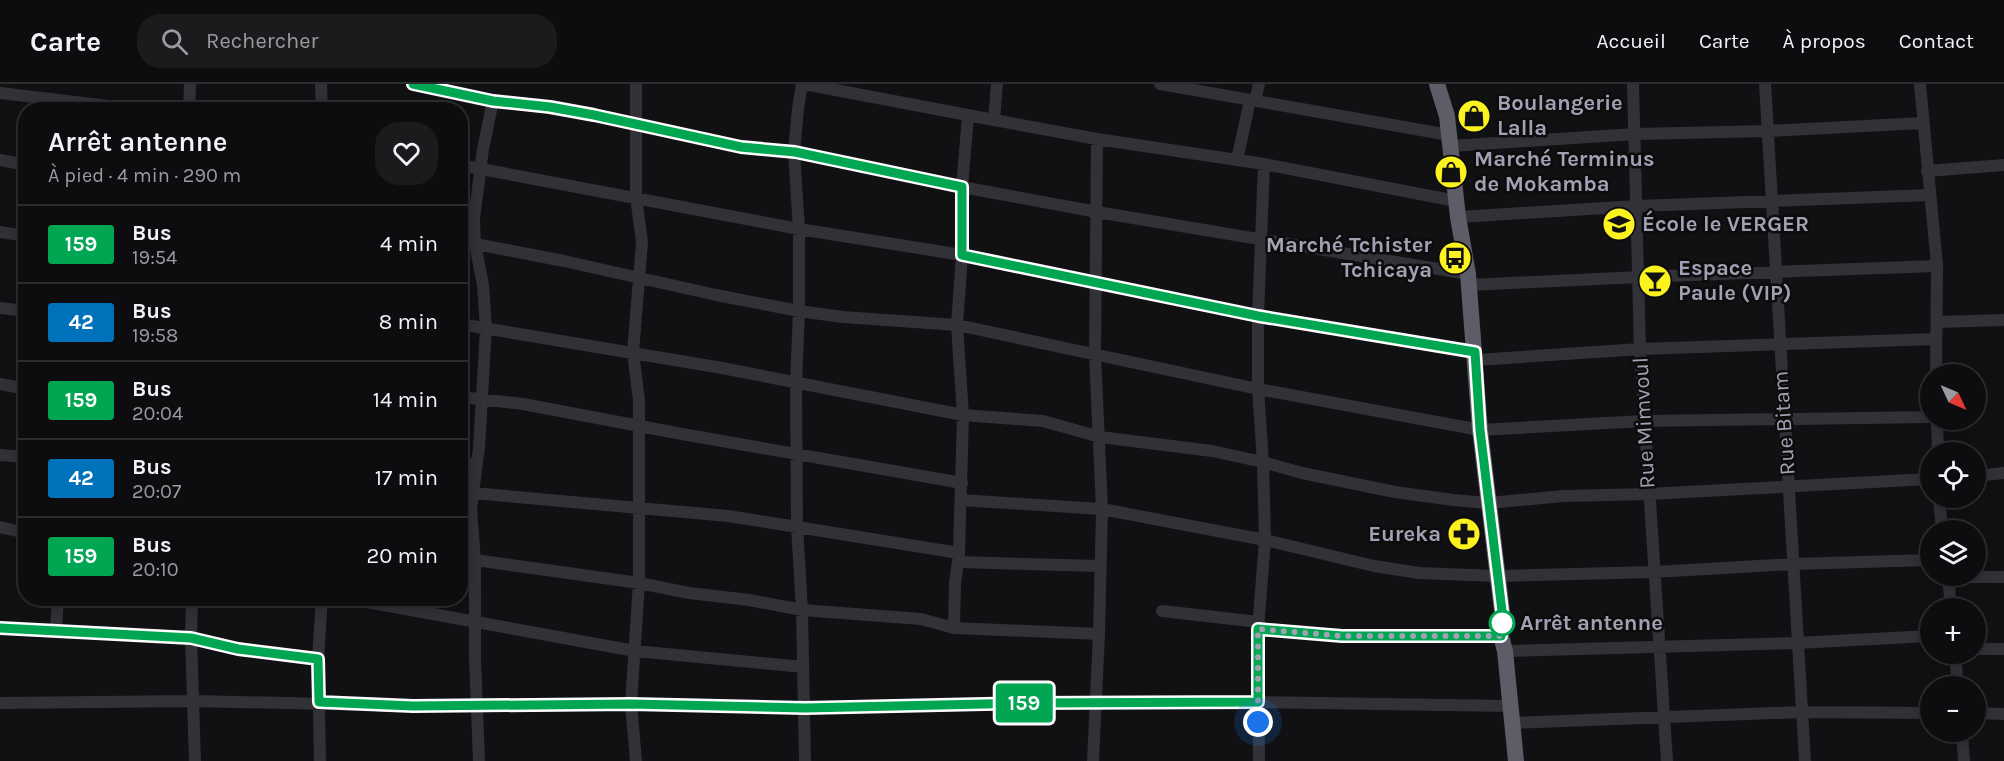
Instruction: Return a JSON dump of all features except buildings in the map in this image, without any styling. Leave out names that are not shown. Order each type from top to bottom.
[{"type":"highway","points":[[1437,84],[1447,116],[1457,209],[1468,280],[1480,430],[1502,611],[1503,644],[1516,761]]},
{"type":"highway","points":[[1447,116],[1449,84]]},
{"type":"street","points":[[189,102],[190,84]]},
{"type":"street","points":[[321,84],[322,102]]},
{"type":"street","points":[[413,84],[493,101],[550,107],[741,147],[795,152],[1097,212],[1261,238],[1468,280],[1640,277],[1937,266]]},
{"type":"street","points":[[636,84],[636,197],[642,242],[633,352],[639,400],[639,583],[631,704],[636,761]]},
{"type":"street","points":[[805,761],[802,610],[797,526],[796,383],[799,229],[795,152],[798,108],[803,84],[1097,139],[1264,164],[1457,209],[1637,206],[1930,195]]},
{"type":"street","points":[[994,120],[997,84]]},
{"type":"street","points":[[1160,84],[1253,100],[1450,140],[1768,131],[1923,123]]},
{"type":"street","points":[[1237,160],[1259,84]]},
{"type":"street","name":"Rue Mimvoul","points":[[1633,84],[1640,277],[1640,349],[1667,761]]},
{"type":"street","name":"Rue Bitam","points":[[1765,84],[1805,761]]},
{"type":"street","points":[[1920,84],[1937,266],[1936,364]]},
{"type":"street","points":[[0,93],[75,102]]},
{"type":"street","points":[[468,528],[482,400],[486,328],[474,219],[483,149],[493,101]]},
{"type":"street","points":[[954,628],[962,483],[963,415],[957,325],[962,255],[962,187],[968,116]]},
{"type":"street","points":[[1093,761],[1100,634],[1102,509],[1095,355],[1097,139]]},
{"type":"street","points":[[0,160],[18,163]]},
{"type":"street","points":[[1259,761],[1258,626],[1265,540],[1258,389],[1258,316],[1264,164]]},
{"type":"street","points":[[1927,171],[2004,165]]},
{"type":"street","points":[[468,167],[799,229],[962,255],[1258,316],[1475,356],[1936,339]]},
{"type":"street","points":[[0,232],[18,235]]},
{"type":"street","points":[[468,243],[799,311],[843,317],[957,325],[1258,389],[1480,430],[1644,421],[1920,417]]},
{"type":"street","points":[[0,308],[18,310]]},
{"type":"street","points":[[1937,322],[2004,320]]},
{"type":"street","points":[[468,325],[633,352],[963,415],[1043,421],[1100,437],[1212,451],[1395,492],[1488,503],[1564,496],[1648,494],[1920,480]]},
{"type":"street","points":[[0,384],[18,388]]},
{"type":"street","points":[[468,398],[524,404],[962,483]]},
{"type":"street","points":[[0,455],[18,456]]},
{"type":"street","points":[[468,464],[476,465]]},
{"type":"street","points":[[1986,475],[2004,473]]},
{"type":"street","points":[[473,493],[728,516],[797,526],[958,558],[1100,566]]},
{"type":"street","points":[[961,500],[1102,509],[1265,540],[1374,566],[1419,573],[1497,576],[1920,560]]},
{"type":"street","points":[[0,527],[18,531]]},
{"type":"street","points":[[468,544],[475,560],[474,621],[479,761]]},
{"type":"street","points":[[475,560],[639,583],[802,610],[921,619],[954,628],[1100,634]]},
{"type":"street","points":[[1986,577],[2004,577]]},
{"type":"street","points":[[56,630],[58,606]]},
{"type":"street","points":[[192,606],[195,761]]},
{"type":"street","points":[[320,761],[318,659],[321,606]]},
{"type":"street","points":[[390,606],[636,651],[803,667]]},
{"type":"street","points":[[1162,611],[1342,636],[1503,644],[1659,648],[1920,637]]},
{"type":"street","points":[[0,628],[191,638],[238,649],[318,659]]},
{"type":"street","points":[[1986,649],[2004,649]]},
{"type":"street","points":[[0,703],[194,701],[319,702],[413,706],[631,704],[805,708],[1024,703],[1258,702],[1511,715],[1920,713]]},
{"type":"street","points":[[1986,713],[2004,714]]},
{"type":"street","points":[[1963,742],[1964,761]]},
{"type":"bus line","name":"159","points":[[0,628],[191,638],[238,649],[318,659],[319,702],[413,706],[631,704],[805,708],[1024,703],[1258,702],[1258,629],[1342,636],[1501,636],[1502,611],[1480,430],[1475,352],[1258,316],[962,255],[962,187],[795,152],[741,147],[594,115],[550,107],[493,101],[413,84]]},
{"type":"place","name":"Boulangerie Lalla","points":[[1474,116]]},
{"type":"place","name":"Marché Terminus de Mokamba","points":[[1451,172]]},
{"type":"place","name":"École le VERGER","points":[[1619,224]]},
{"type":"place","name":"Marché Tchister Tchicaya","points":[[1455,258]]},
{"type":"place","name":"Espace Paule (VIP)","points":[[1655,281]]},
{"type":"place","name":"Eureka","points":[[1464,534]]},
{"type":"place","name":"Arrêt antenne","points":[[1502,623]]},
{"type":"route","points":[[1258,722],[1258,629],[1342,636],[1501,636],[1502,623]]}]
